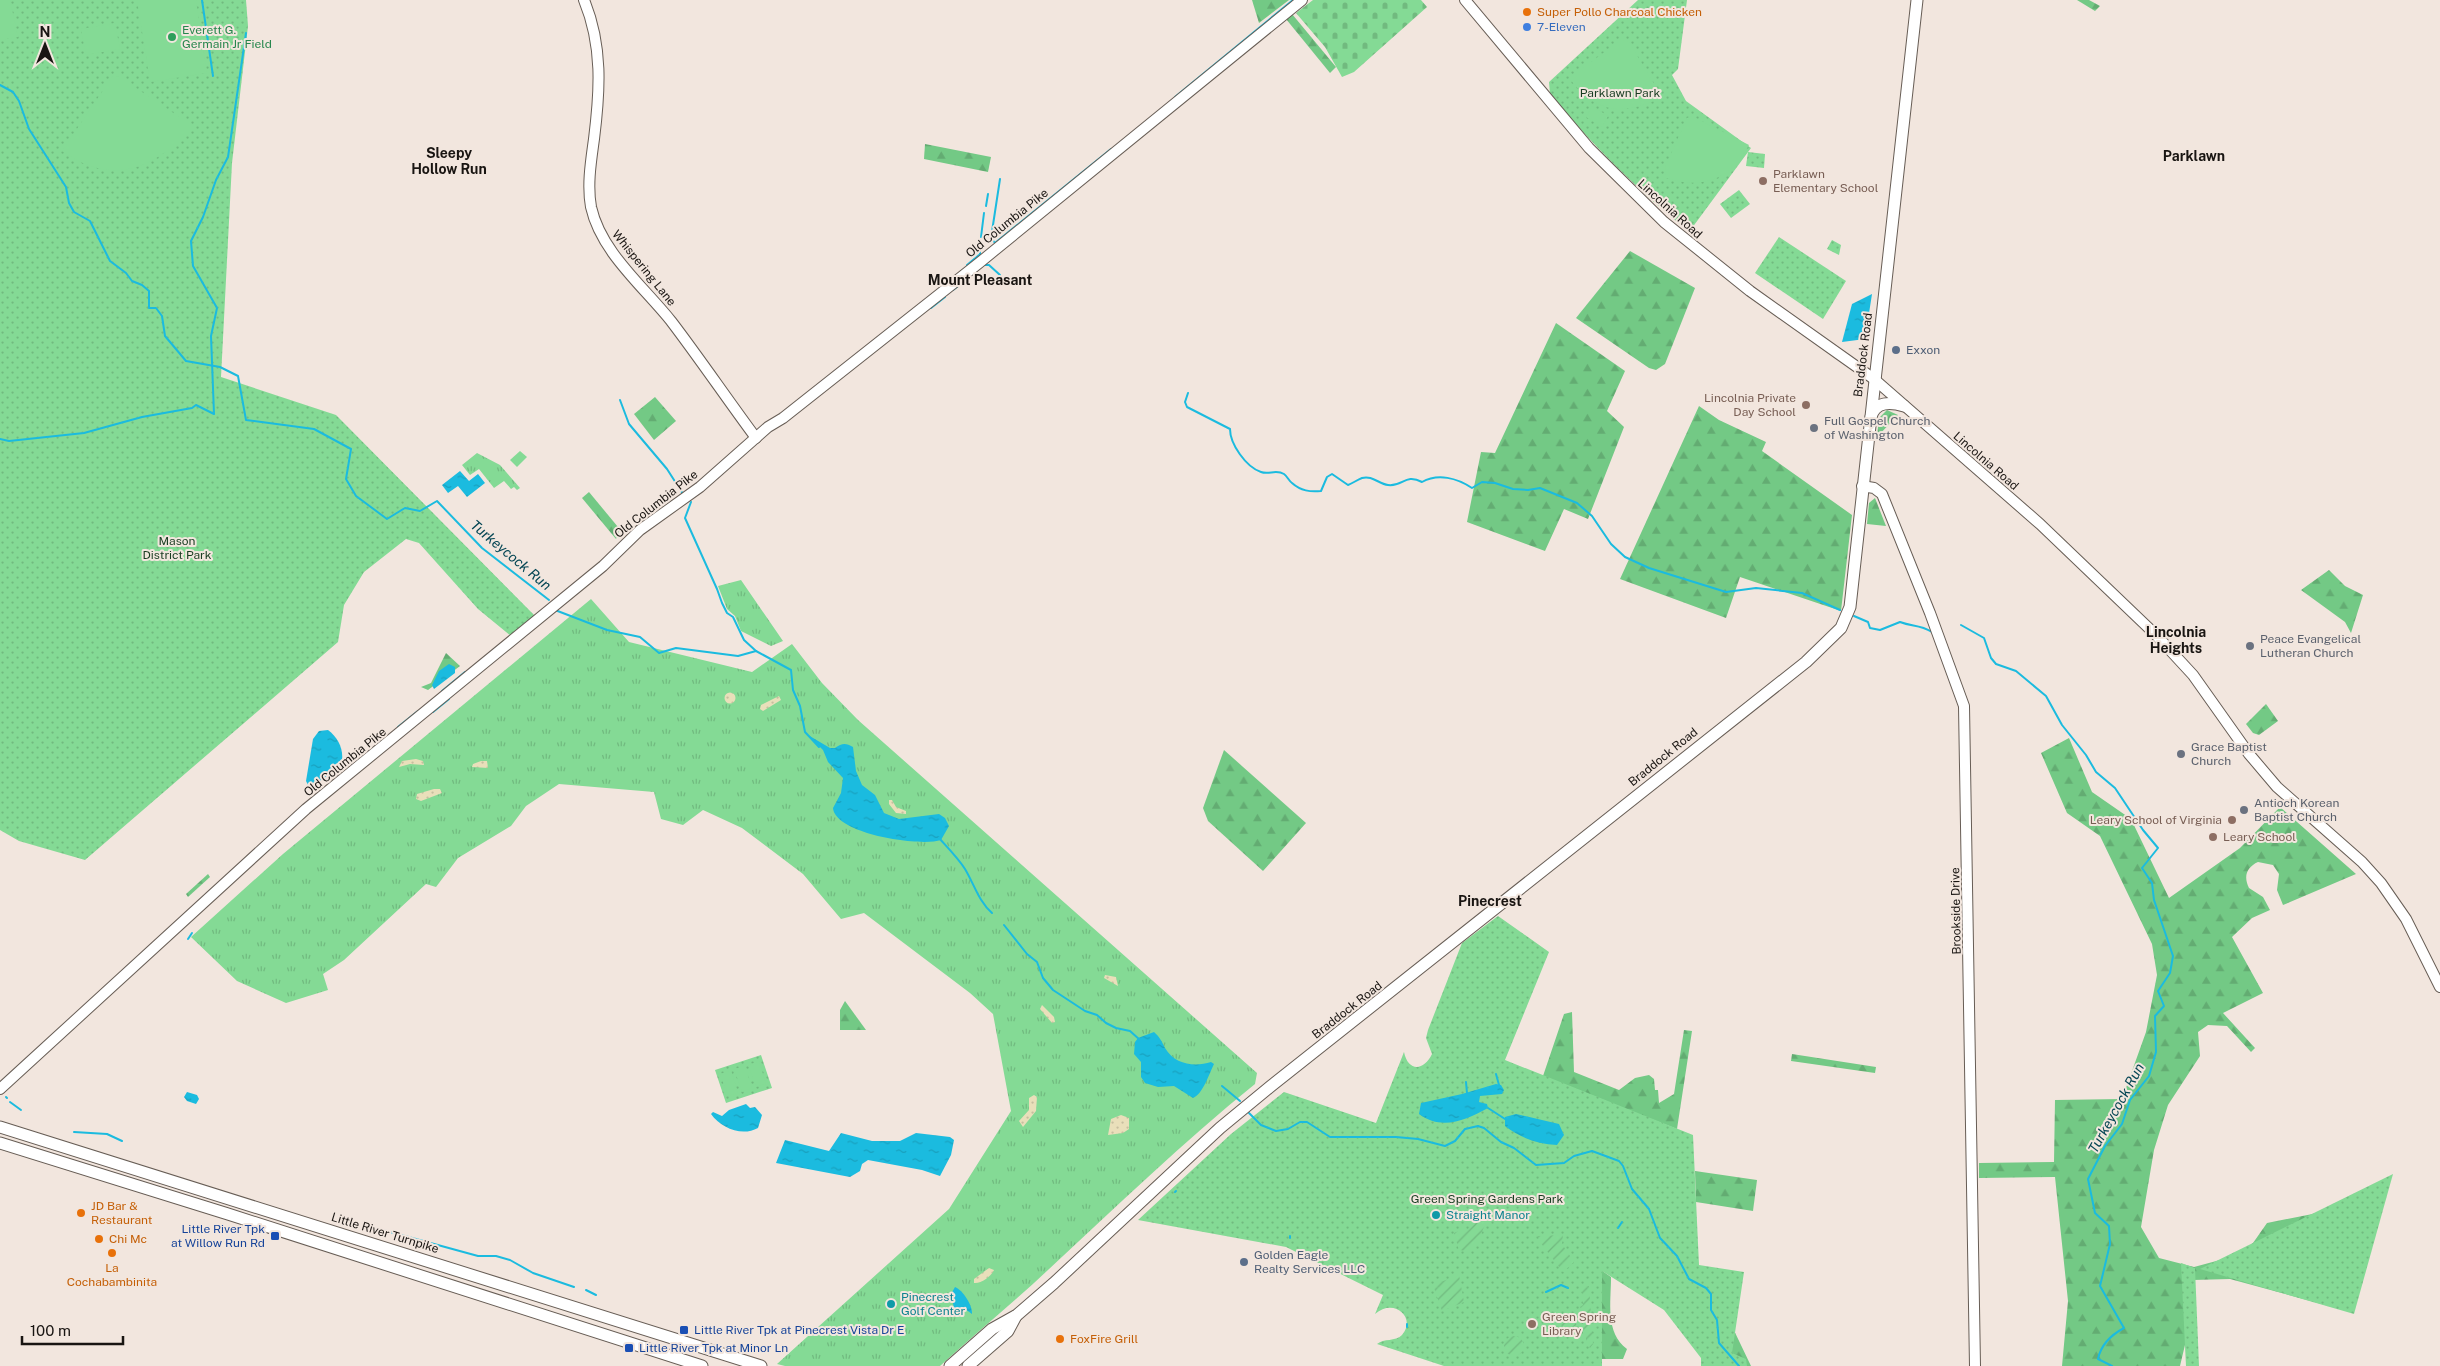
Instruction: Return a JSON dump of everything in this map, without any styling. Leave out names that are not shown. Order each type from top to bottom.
[{"type":"main road","name":"Braddock Road","points":[[950,1366],[992,1329],[1017,1314],[1054,1283],[1220,1128],[1806,662],[1833,638],[1847,618],[1850,607],[1868,426],[1917,0]]},
{"type":"main road","points":[[1868,426],[1872,413],[1878,406],[1887,403],[1904,406]]},
{"type":"main road","name":"Little River Turnpike","points":[[1,1127],[761,1366]]},
{"type":"main road","points":[[0,1143],[702,1366]]},
{"type":"main road","name":"Braddock Road","points":[[968,1366],[1008,1331],[1017,1314]]},
{"type":"street","name":"Whispering Lane","points":[[584,0],[594,29],[599,72],[589,179],[591,207],[599,231],[611,250],[670,320],[756,438]]},
{"type":"street","name":"Old Columbia Pike","points":[[0,1089],[306,809],[602,566],[640,530],[700,487],[756,438],[979,263],[1302,0]]},
{"type":"street","name":"Lincolnia Road","points":[[1465,0],[1589,148],[1658,217],[1736,280],[1874,379],[2040,524],[2158,636],[2198,682],[2244,747],[2277,787],[2362,862],[2385,888],[2406,919],[2440,987]]},
{"type":"street","name":"Brookside Drive","points":[[1862,486],[1874,488],[1882,494],[1930,612],[1964,706],[1975,1366]]},
{"type":"green space","name":"Mason District Park","points":[[0,0],[246,0],[248,26],[232,163],[221,377],[336,415],[535,616],[511,636],[478,609],[419,543],[406,539],[364,572],[344,605],[338,642],[85,860],[19,841],[0,830]]},
{"type":"green space","points":[[0,0],[10,0],[18,37],[0,40]]},
{"type":"green space","name":"Everett G. Germain Jr Field","points":[[137,0],[196,0],[207,73],[150,82]]},
{"type":"green space","points":[[1252,0],[1289,0],[1259,23]]},
{"type":"green space","points":[[1313,0],[1421,0],[1427,7],[1354,72],[1342,77],[1325,47],[1296,13]]},
{"type":"green space","name":"Parklawn Park","points":[[1638,0],[1687,0],[1678,69],[1672,75],[1686,101],[1751,148],[1689,232],[1616,166],[1550,94],[1549,82]]},
{"type":"green space","points":[[2077,0],[2089,0],[2100,6],[2095,11]]},
{"type":"green space","points":[[1292,14],[1336,67],[1330,73],[1286,19]]},
{"type":"green space","points":[[115,23],[120,49],[86,55],[81,29]]},
{"type":"green space","points":[[1621,40],[1629,42],[1662,97],[1634,107],[1611,108],[1589,99],[1569,78]]},
{"type":"green space","points":[[118,76],[193,126],[164,153],[132,168],[116,170],[99,168],[81,162],[62,151],[112,77]]},
{"type":"green space","points":[[1592,106],[1608,116],[1602,127],[1586,117]]},
{"type":"green space","points":[[1692,116],[1749,145],[1742,157],[1733,166],[1715,179],[1692,183],[1666,178],[1665,167],[1687,118]]},
{"type":"green space","points":[[925,144],[991,157],[988,172],[924,159]]},
{"type":"green space","points":[[1748,152],[1765,154],[1764,168],[1746,166]]},
{"type":"green space","points":[[1739,190],[1750,204],[1731,218],[1720,204]]},
{"type":"green space","points":[[1779,237],[1846,281],[1823,319],[1755,273]]},
{"type":"green space","points":[[1832,240],[1841,245],[1839,255],[1827,249]]},
{"type":"green space","points":[[1630,251],[1695,288],[1665,364],[1656,370],[1649,368],[1576,318]]},
{"type":"green space","points":[[1556,323],[1625,371],[1607,411],[1624,427],[1588,519],[1564,509],[1545,551],[1467,522],[1481,452],[1495,453]]},
{"type":"green space","points":[[655,397],[676,421],[654,440],[634,414]]},
{"type":"green space","points":[[1699,406],[1719,420],[1766,442],[1762,451],[1852,515],[1841,611],[1740,577],[1726,618],[1620,579]]},
{"type":"green space","points":[[1887,410],[1898,415],[1877,437],[1879,418]]},
{"type":"green space","points":[[520,451],[527,457],[517,467],[510,460]]},
{"type":"green space","points":[[477,453],[500,465],[520,488],[517,490],[514,487],[511,489],[504,481],[494,488],[479,469],[470,475],[462,465]]},
{"type":"green space","points":[[589,492],[618,527],[619,533],[616,539],[582,498]]},
{"type":"green space","points":[[1875,498],[1886,526],[1867,524],[1869,503]]},
{"type":"green space","points":[[2329,570],[2345,586],[2363,595],[2351,633],[2345,622],[2301,590]]},
{"type":"green space","points":[[741,580],[783,641],[771,646],[741,631],[735,616],[727,609],[718,586]]},
{"type":"green space","points":[[591,599],[629,642],[752,672],[792,644],[822,683],[858,720],[1257,1073],[1255,1084],[1176,1152],[1035,1282],[940,1366],[785,1366],[777,1364],[949,1209],[1011,1111],[993,1014],[970,993],[864,913],[841,919],[803,874],[742,828],[703,810],[683,825],[661,819],[654,792],[559,784],[526,806],[511,826],[458,858],[436,887],[426,884],[344,960],[323,974],[328,990],[286,1003],[237,981],[191,937],[283,854]]},
{"type":"green space","points":[[446,653],[460,666],[428,690],[421,687],[431,683]]},
{"type":"green space","points":[[2266,704],[2278,721],[2259,735],[2253,733],[2246,724]]},
{"type":"green space","points":[[2069,738],[2092,792],[2131,819],[2169,898],[2240,848],[2280,807],[2356,874],[2283,905],[2277,890],[2279,874],[2273,865],[2258,862],[2251,866],[2247,872],[2246,880],[2249,888],[2263,897],[2270,910],[2252,918],[2232,937],[2263,993],[2223,1013],[2255,1048],[2251,1052],[2227,1026],[2208,1025],[2198,1032],[2200,1056],[2168,1105],[2154,1150],[2141,1227],[2159,1258],[2194,1267],[2246,1253],[2267,1223],[2368,1203],[2336,1308],[2230,1279],[2193,1280],[2189,1328],[2180,1366],[2062,1366],[2068,1301],[2055,1177],[1979,1178],[1979,1163],[2054,1162],[2055,1100],[2122,1099],[2146,1032],[2157,975],[2152,944],[2100,836],[2067,813],[2041,753]]},
{"type":"green space","points":[[1224,750],[1306,823],[1263,871],[1208,821],[1203,808]]},
{"type":"green space","points":[[208,874],[210,877],[188,897],[186,894]]},
{"type":"green space","name":"Green Spring Gardens Park","points":[[1498,916],[1549,952],[1505,1060],[1693,1135],[1699,1265],[1744,1272],[1732,1353],[1746,1359],[1747,1366],[1701,1366],[1701,1358],[1664,1310],[1602,1271],[1602,1366],[1444,1366],[1377,1344],[1396,1339],[1402,1335],[1406,1329],[1407,1322],[1405,1316],[1396,1309],[1389,1308],[1382,1309],[1375,1314],[1383,1295],[1286,1247],[1138,1220],[1231,1134],[1284,1092],[1376,1123],[1404,1052],[1409,1063],[1416,1067],[1425,1064],[1432,1054],[1426,1038],[1428,1030],[1462,943]]},
{"type":"green space","points":[[845,1001],[866,1030],[840,1030],[840,1010]]},
{"type":"green space","points":[[1572,1012],[1574,1072],[1619,1090],[1635,1078],[1649,1075],[1654,1079],[1655,1090],[1658,1090],[1659,1103],[1674,1094],[1684,1030],[1692,1031],[1677,1129],[1651,1119],[1677,1230],[1729,1320],[1751,1366],[1709,1366],[1606,1101],[1543,1076],[1564,1014]]},
{"type":"green space","points":[[1792,1054],[1876,1067],[1875,1073],[1791,1061]]},
{"type":"green space","points":[[761,1055],[772,1088],[726,1103],[715,1070]]},
{"type":"green space","points":[[759,1061],[766,1084],[756,1087],[748,1065]]},
{"type":"green space","points":[[745,1066],[752,1088],[742,1092],[734,1069]]},
{"type":"green space","points":[[731,1070],[738,1093],[728,1096],[720,1074]]},
{"type":"green space","points":[[1695,1171],[1757,1180],[1753,1211],[1696,1202]]},
{"type":"green space","points":[[2393,1174],[2354,1314],[2200,1269]]},
{"type":"green space","points":[[1475,1217],[1486,1222],[1479,1239],[1467,1251],[1459,1250],[1454,1233],[1461,1230],[1466,1232],[1469,1228],[1468,1219]]},
{"type":"green space","points":[[1563,1235],[1562,1244],[1574,1262],[1563,1272],[1540,1242],[1538,1236]]},
{"type":"green space","points":[[2181,1263],[2195,1268],[2199,1366],[2186,1366]]},
{"type":"green space","points":[[1601,1270],[1611,1277],[1610,1307],[1612,1326],[1615,1335],[1627,1349],[1623,1359],[1602,1359]]},
{"type":"green space","points":[[1459,1275],[1464,1302],[1442,1311],[1433,1285]]},
{"type":"green space","points":[[1589,1286],[1593,1344],[1590,1348],[1586,1343],[1586,1334],[1583,1334],[1583,1312],[1580,1307],[1583,1305],[1582,1288]]},
{"type":"green space","points":[[1573,1316],[1577,1326],[1562,1328],[1560,1319]]},
{"type":"green space","points":[[1510,1336],[1518,1336],[1524,1342],[1524,1350],[1518,1356],[1510,1356],[1504,1350],[1504,1342]]},
{"type":"sand","points":[[730,692],[736,698],[730,704],[724,698]]},
{"type":"sand","points":[[779,696],[781,700],[763,711],[760,709],[761,705]]},
{"type":"sand","points":[[416,759],[423,761],[424,765],[410,764],[399,767],[402,761]]},
{"type":"sand","points":[[487,761],[488,768],[472,767],[473,764]]},
{"type":"sand","points":[[440,789],[442,793],[421,801],[416,799],[417,794]]},
{"type":"sand","points":[[889,800],[892,800],[896,807],[906,811],[906,814],[896,813],[889,804]]},
{"type":"sand","points":[[1105,975],[1116,977],[1118,986],[1104,978]]},
{"type":"sand","points":[[1042,1005],[1054,1017],[1055,1022],[1052,1023],[1040,1009]]},
{"type":"sand","points":[[1034,1095],[1037,1097],[1036,1111],[1023,1127],[1019,1121],[1029,1110],[1029,1098]]},
{"type":"sand","points":[[1121,1115],[1129,1118],[1129,1129],[1123,1133],[1108,1135],[1111,1119]]},
{"type":"sand","points":[[989,1268],[994,1270],[988,1277],[974,1283],[974,1279]]},
{"type":"water","points":[[1872,294],[1865,339],[1842,342],[1852,304]]},
{"type":"water","points":[[460,471],[469,481],[478,474],[485,483],[467,497],[458,486],[448,493],[442,485]]},
{"type":"water","points":[[449,664],[455,667],[455,673],[434,689],[432,685],[439,671]]},
{"type":"water","points":[[328,730],[335,737],[342,750],[341,765],[319,782],[308,785],[306,781],[313,739],[319,731]]},
{"type":"water","points":[[808,735],[830,748],[844,744],[853,747],[856,771],[862,785],[875,795],[884,813],[899,819],[939,814],[945,818],[949,826],[941,840],[916,842],[898,840],[863,831],[848,825],[837,817],[833,808],[841,793],[843,778],[828,762],[823,750]]},
{"type":"water","points":[[1154,1032],[1169,1054],[1174,1058],[1192,1064],[1211,1062],[1214,1064],[1203,1088],[1197,1096],[1193,1098],[1174,1086],[1158,1087],[1145,1083],[1141,1077],[1141,1062],[1134,1054],[1135,1042],[1138,1038]]},
{"type":"water","points":[[1496,1084],[1501,1085],[1504,1090],[1502,1094],[1480,1096],[1479,1102],[1487,1104],[1488,1108],[1463,1120],[1445,1123],[1436,1122],[1419,1114],[1421,1103]]},
{"type":"water","points":[[187,1092],[197,1095],[199,1099],[196,1104],[187,1101],[184,1097]]},
{"type":"water","points":[[746,1104],[750,1108],[755,1107],[762,1115],[758,1128],[752,1131],[732,1130],[720,1123],[711,1114],[713,1112],[722,1116],[729,1110]]},
{"type":"water","points":[[1516,1114],[1559,1124],[1564,1135],[1557,1145],[1536,1142],[1523,1137],[1505,1126],[1505,1117]]},
{"type":"water","points":[[841,1133],[872,1141],[900,1141],[916,1133],[950,1137],[954,1140],[951,1155],[940,1176],[922,1170],[868,1160],[862,1164],[860,1171],[850,1177],[776,1163],[785,1140],[829,1151]]},
{"type":"water","points":[[955,1287],[967,1299],[972,1314],[965,1309],[954,1308],[951,1294]]},
{"type":"waterway","points":[[202,0],[213,76]]},
{"type":"waterway","points":[[1175,97],[1293,0]]},
{"type":"waterway","points":[[0,439],[9,441],[84,433],[142,417],[192,408],[196,405],[214,414],[211,336],[217,308],[193,266],[191,241],[203,217],[216,180],[228,157],[246,33]]},
{"type":"waterway","name":"Turkeycock Run","points":[[0,85],[13,92],[19,101],[29,129],[66,187],[69,203],[74,212],[90,221],[110,261],[126,273],[132,281],[142,285],[149,291],[149,308],[156,308],[162,316],[165,336],[186,361],[220,367],[238,376],[246,420],[314,429],[351,449],[346,479],[356,496],[387,519],[405,508],[420,511],[437,501],[482,548],[549,600]]},
{"type":"waterway","points":[[1000,179],[991,238],[995,243],[1111,149]]},
{"type":"waterway","points":[[986,206],[988,194]]},
{"type":"waterway","points":[[981,237],[984,213]]},
{"type":"waterway","points":[[980,246],[980,254]]},
{"type":"waterway","points":[[967,265],[979,255]]},
{"type":"waterway","points":[[983,265],[989,265],[1000,275]]},
{"type":"waterway","points":[[953,290],[958,286]]},
{"type":"waterway","points":[[931,308],[945,297]]},
{"type":"waterway","name":"Turkeycock Run","points":[[1188,393],[1185,402],[1187,407],[1230,429],[1236,448],[1250,465],[1264,473],[1281,473],[1295,486],[1302,489],[1321,491],[1327,477],[1332,474],[1348,485],[1366,477],[1388,485],[1412,479],[1422,482],[1441,477],[1454,479],[1472,488],[1482,482],[1495,483],[1513,489],[1528,490],[1540,488],[1577,503],[1592,516],[1611,544],[1625,557],[1649,568],[1726,592],[1756,588],[1802,593],[1840,610]]},
{"type":"waterway","name":"Turkeycock Run","points":[[620,400],[629,424],[667,469],[683,494]]},
{"type":"waterway","name":"Turkeycock Run","points":[[691,502],[685,518],[727,613],[733,617],[744,640],[756,651],[791,670],[793,690],[800,706],[805,732],[819,747]]},
{"type":"waterway","name":"Turkeycock Run","points":[[555,610],[607,630],[640,637],[659,653],[676,648],[738,656],[756,651]]},
{"type":"waterway","name":"Turkeycock Run","points":[[1854,616],[1868,622],[1870,628],[1880,630],[1900,622],[1932,632]]},
{"type":"waterway","name":"Turkeycock Run","points":[[1961,625],[1984,638],[1991,658],[1996,664],[2016,671],[2046,696],[2062,725],[2086,755],[2096,772],[2115,788],[2143,830],[2158,848],[2142,868],[2152,883],[2154,900],[2173,956],[2170,973],[2158,991],[2164,1006],[2155,1016],[2156,1052],[2149,1076],[2130,1100],[2122,1124],[2105,1146],[2088,1179],[2095,1213],[2109,1226],[2110,1244],[2100,1286],[2124,1328],[2107,1340],[2099,1354],[2098,1359],[2112,1366]]},
{"type":"waterway","points":[[442,691],[465,672]]},
{"type":"waterway","points":[[433,712],[449,699]]},
{"type":"waterway","points":[[398,727],[418,711]]},
{"type":"waterway","name":"Turkeycock Run","points":[[939,838],[962,865],[980,898],[992,913]]},
{"type":"waterway","name":"Turkeycock Run","points":[[1004,925],[1027,954],[1037,962],[1043,978],[1053,990],[1085,1011],[1097,1015],[1106,1023],[1116,1028],[1130,1031],[1140,1040]]},
{"type":"waterway","points":[[188,939],[192,933]]},
{"type":"waterway","points":[[1496,1074],[1499,1085]]},
{"type":"waterway","points":[[1466,1082],[1467,1093]]},
{"type":"waterway","name":"Turkeycock Run","points":[[1222,1086],[1240,1101]]},
{"type":"waterway","points":[[10,1102],[21,1110]]},
{"type":"waterway","points":[[1488,1108],[1505,1119]]},
{"type":"waterway","name":"Turkeycock Run","points":[[1249,1113],[1261,1125],[1276,1131],[1288,1129],[1300,1122],[1307,1122],[1330,1137],[1396,1137],[1418,1139],[1445,1146],[1455,1141],[1465,1129],[1478,1126],[1484,1128],[1501,1142],[1514,1148],[1536,1165],[1564,1163],[1574,1156],[1592,1151],[1619,1161],[1623,1166],[1632,1189],[1649,1209],[1660,1238],[1677,1256],[1689,1279],[1706,1288],[1711,1294],[1711,1310],[1717,1320],[1719,1343],[1739,1366]]},
{"type":"waterway","points":[[74,1132],[107,1134],[122,1141]]},
{"type":"waterway","points":[[1618,1228],[1622,1222]]},
{"type":"waterway","points":[[372,1227],[478,1256],[496,1256],[510,1260],[533,1273],[574,1287]]},
{"type":"waterway","points":[[1546,1292],[1561,1285],[1568,1288]]},
{"type":"waterway","points":[[586,1290],[596,1295]]},
{"type":"place","name":"Super Pollo Charcoal Chicken","points":[[1527,12]]},
{"type":"place","name":"7-Eleven","points":[[1527,27]]},
{"type":"place","name":"Everett G. Germain Jr Field","points":[[172,37]]},
{"type":"place","name":"Parklawn Elementary School","points":[[1763,181]]},
{"type":"place","name":"Exxon","points":[[1896,350]]},
{"type":"place","name":"Lincolnia Private Day School","points":[[1806,405]]},
{"type":"place","name":"Full Gospel Church of Washington","points":[[1814,428]]},
{"type":"place","name":"Peace Evangelical Lutheran Church","points":[[2250,646]]},
{"type":"place","name":"Grace Baptist Church","points":[[2181,754]]},
{"type":"place","name":"Antioch Korean Baptist Church","points":[[2244,810]]},
{"type":"place","name":"Leary School of Virginia","points":[[2232,820]]},
{"type":"place","name":"Leary School","points":[[2213,837]]},
{"type":"place","name":"JD Bar & Restaurant","points":[[81,1213]]},
{"type":"place","name":"Straight Manor","points":[[1436,1215]]},
{"type":"place","name":"Little River Tpk at Willow Run Rd","points":[[275,1236]]},
{"type":"place","name":"Chi Mc","points":[[99,1239]]},
{"type":"place","name":"La Cochabambinita","points":[[112,1253]]},
{"type":"place","name":"Golden Eagle Realty Services LLC","points":[[1244,1262]]},
{"type":"place","name":"Pinecrest Golf Center","points":[[891,1304]]},
{"type":"place","name":"Green Spring Library","points":[[1532,1324]]},
{"type":"place","name":"Little River Tpk at Pinecrest Vista Dr E","points":[[684,1330]]},
{"type":"place","name":"FoxFire Grill","points":[[1060,1339]]},
{"type":"place","name":"Little River Tpk at Minor Ln","points":[[629,1348]]},
{"type":"district","name":"Parklawn","points":[[2194,156]]},
{"type":"district","name":"Sleepy Hollow Run","points":[[449,162]]},
{"type":"district","name":"Mount Pleasant","points":[[980,280]]},
{"type":"district","name":"Lincolnia Heights","points":[[2176,640]]},
{"type":"district","name":"Pinecrest","points":[[1490,901]]}]
